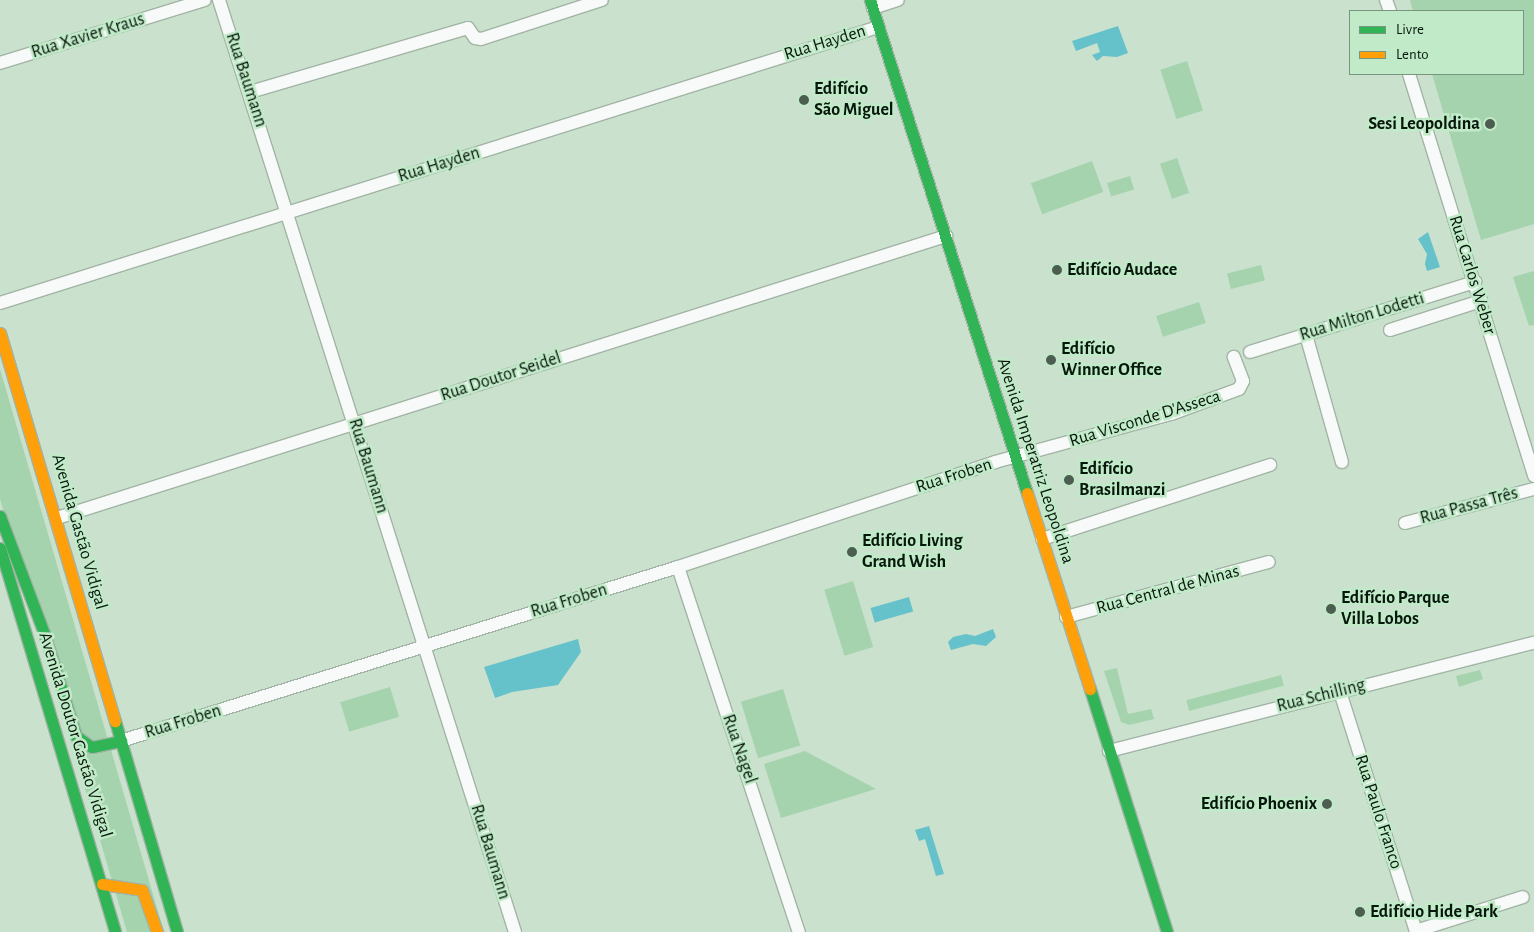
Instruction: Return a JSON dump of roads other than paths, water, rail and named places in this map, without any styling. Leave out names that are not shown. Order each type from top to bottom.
[{"type":"main road","name":"Avenida Imperatriz Leopoldina","points":[[872,4],[1167,932]]},
{"type":"main road","name":"Avenida Gastão Vidigal","points":[[0,333],[57,518],[121,741]]},
{"type":"main road","points":[[0,516],[44,633],[76,736],[92,747],[121,741],[178,932]]},
{"type":"main road","points":[[0,538],[103,884],[132,886],[142,890],[148,900],[157,932]]},
{"type":"main road","name":"Avenida Doutor Gastão Vidigal","points":[[0,548],[116,932]]},
{"type":"street","name":"Rua Xavier Kraus","points":[[0,63],[205,0]]},
{"type":"street","name":"Rua Baumann","points":[[219,0],[289,212],[515,932]]},
{"type":"street","points":[[250,92],[468,28],[475,38],[481,38],[602,0]]},
{"type":"street","points":[[872,4],[898,0]]},
{"type":"street","name":"Rua Hayden","points":[[0,303],[878,27]]},
{"type":"street","name":"Rua Carlos Weber","points":[[1409,75],[1530,449],[1534,476]]},
{"type":"street","name":"Rua Doutor Seidel","points":[[57,518],[946,236]]},
{"type":"street","name":"Rua Milton Lodetti","points":[[1250,352],[1475,282]]},
{"type":"street","points":[[1390,330],[1481,301]]},
{"type":"street","points":[[1306,335],[1342,462]]},
{"type":"street","name":"Rua Visconde D'Asseca","points":[[1016,458],[1171,414],[1239,389],[1243,381],[1234,357]]},
{"type":"street","name":"Rua Froben","points":[[121,741],[678,567],[995,462],[1016,458]]},
{"type":"street","points":[[1042,539],[1270,465]]},
{"type":"street","name":"Rua Passa Três","points":[[1405,523],[1534,489]]},
{"type":"street","name":"Rua Central de Minas","points":[[1066,617],[1269,562]]},
{"type":"street","name":"Rua Nagel","points":[[678,567],[799,932]]},
{"type":"street","name":"Rua Schilling","points":[[1109,751],[1534,643]]},
{"type":"street","name":"Rua Paulo Franco","points":[[1340,692],[1416,932]]},
{"type":"street","points":[[1416,932],[1523,896]]},
{"type":"water","points":[[1118,26],[1128,53],[1117,57],[1103,56],[1097,61],[1092,55],[1100,52],[1097,43],[1076,51],[1072,41]]},
{"type":"water","points":[[1428,232],[1440,267],[1427,271],[1425,264],[1427,254],[1418,239]]},
{"type":"water","points":[[909,597],[913,611],[875,622],[871,608]]},
{"type":"water","points":[[993,629],[996,637],[986,646],[973,644],[951,650],[948,642],[953,637],[966,634],[975,636]]},
{"type":"water","points":[[578,639],[581,652],[558,685],[512,692],[495,698],[484,667]]},
{"type":"water","points":[[929,826],[944,874],[936,876],[925,839],[919,841],[915,830]]},
{"type":"place","name":"Edifício São Miguel","points":[[804,100]]},
{"type":"place","name":"Sesi Leopoldina","points":[[1490,124]]},
{"type":"place","name":"Edifício Audace","points":[[1057,270]]},
{"type":"place","name":"Edifício Winner Office","points":[[1051,360]]},
{"type":"place","name":"Edifício Brasilmanzi","points":[[1069,480]]},
{"type":"place","name":"Edifício Living Grand Wish","points":[[852,552]]},
{"type":"place","name":"Edifício Parque Villa Lobos","points":[[1331,609]]},
{"type":"place","name":"Edifício Phoenix","points":[[1327,804]]},
{"type":"place","name":"Edifício Hide Park","points":[[1360,912]]}]
